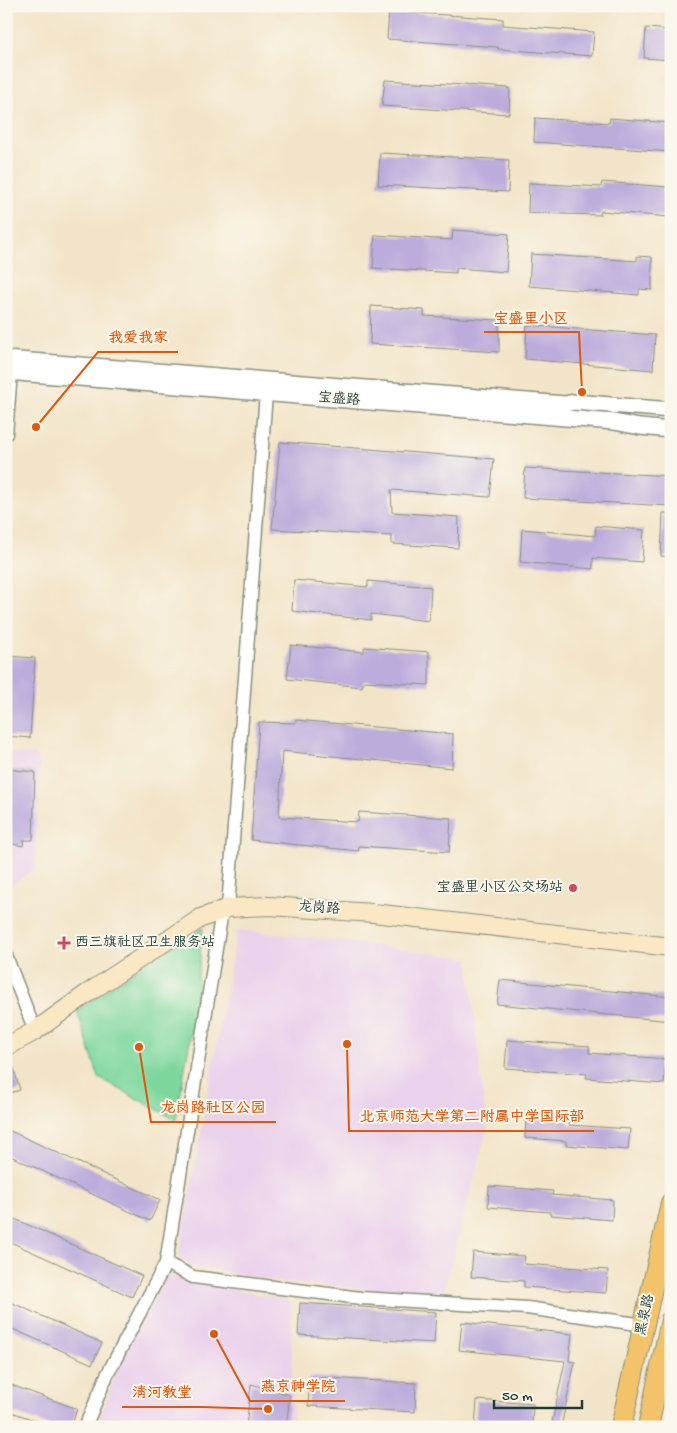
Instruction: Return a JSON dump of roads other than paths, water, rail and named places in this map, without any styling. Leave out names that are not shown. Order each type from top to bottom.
[{"type":"main road","name":"龙岗路","points":[[6,1046],[35,1031],[88,993],[201,918],[225,909],[269,906],[374,913],[671,947]]},
{"type":"main road","name":"黑泉路","points":[[621,1427],[671,1202]]},
{"type":"main road","name":"黑泉路","points":[[648,1427],[671,1320]]},
{"type":"street","name":"宝盛路","points":[[8,368],[266,393],[614,422],[671,430]]},
{"type":"street","name":"宝盛路","points":[[8,368],[565,404],[574,402],[671,410]]},
{"type":"street","points":[[6,434],[8,368]]},
{"type":"street","points":[[85,1427],[106,1375],[166,1263],[225,909],[266,393]]},
{"type":"street","points":[[6,956],[35,1031]]},
{"type":"street","points":[[166,1263],[193,1276],[203,1278],[361,1298],[526,1308],[644,1326]]},
{"type":"place","name":"宝盛里小区","points":[[582,392]]},
{"type":"place","name":"我爱我家","points":[[36,427]]},
{"type":"place","name":"宝盛里小区公交场站","points":[[573,888]]},
{"type":"place","name":"西三旗社区卫生服务站","points":[[64,943]]},
{"type":"place","name":"北京师范大学第二附属中学国际部","points":[[347,1044]]},
{"type":"place","name":"龙岗路社区公园","points":[[139,1047]]},
{"type":"place","name":"燕京神学院","points":[[214,1334]]},
{"type":"place","name":"清河教堂","points":[[268,1409]]}]
